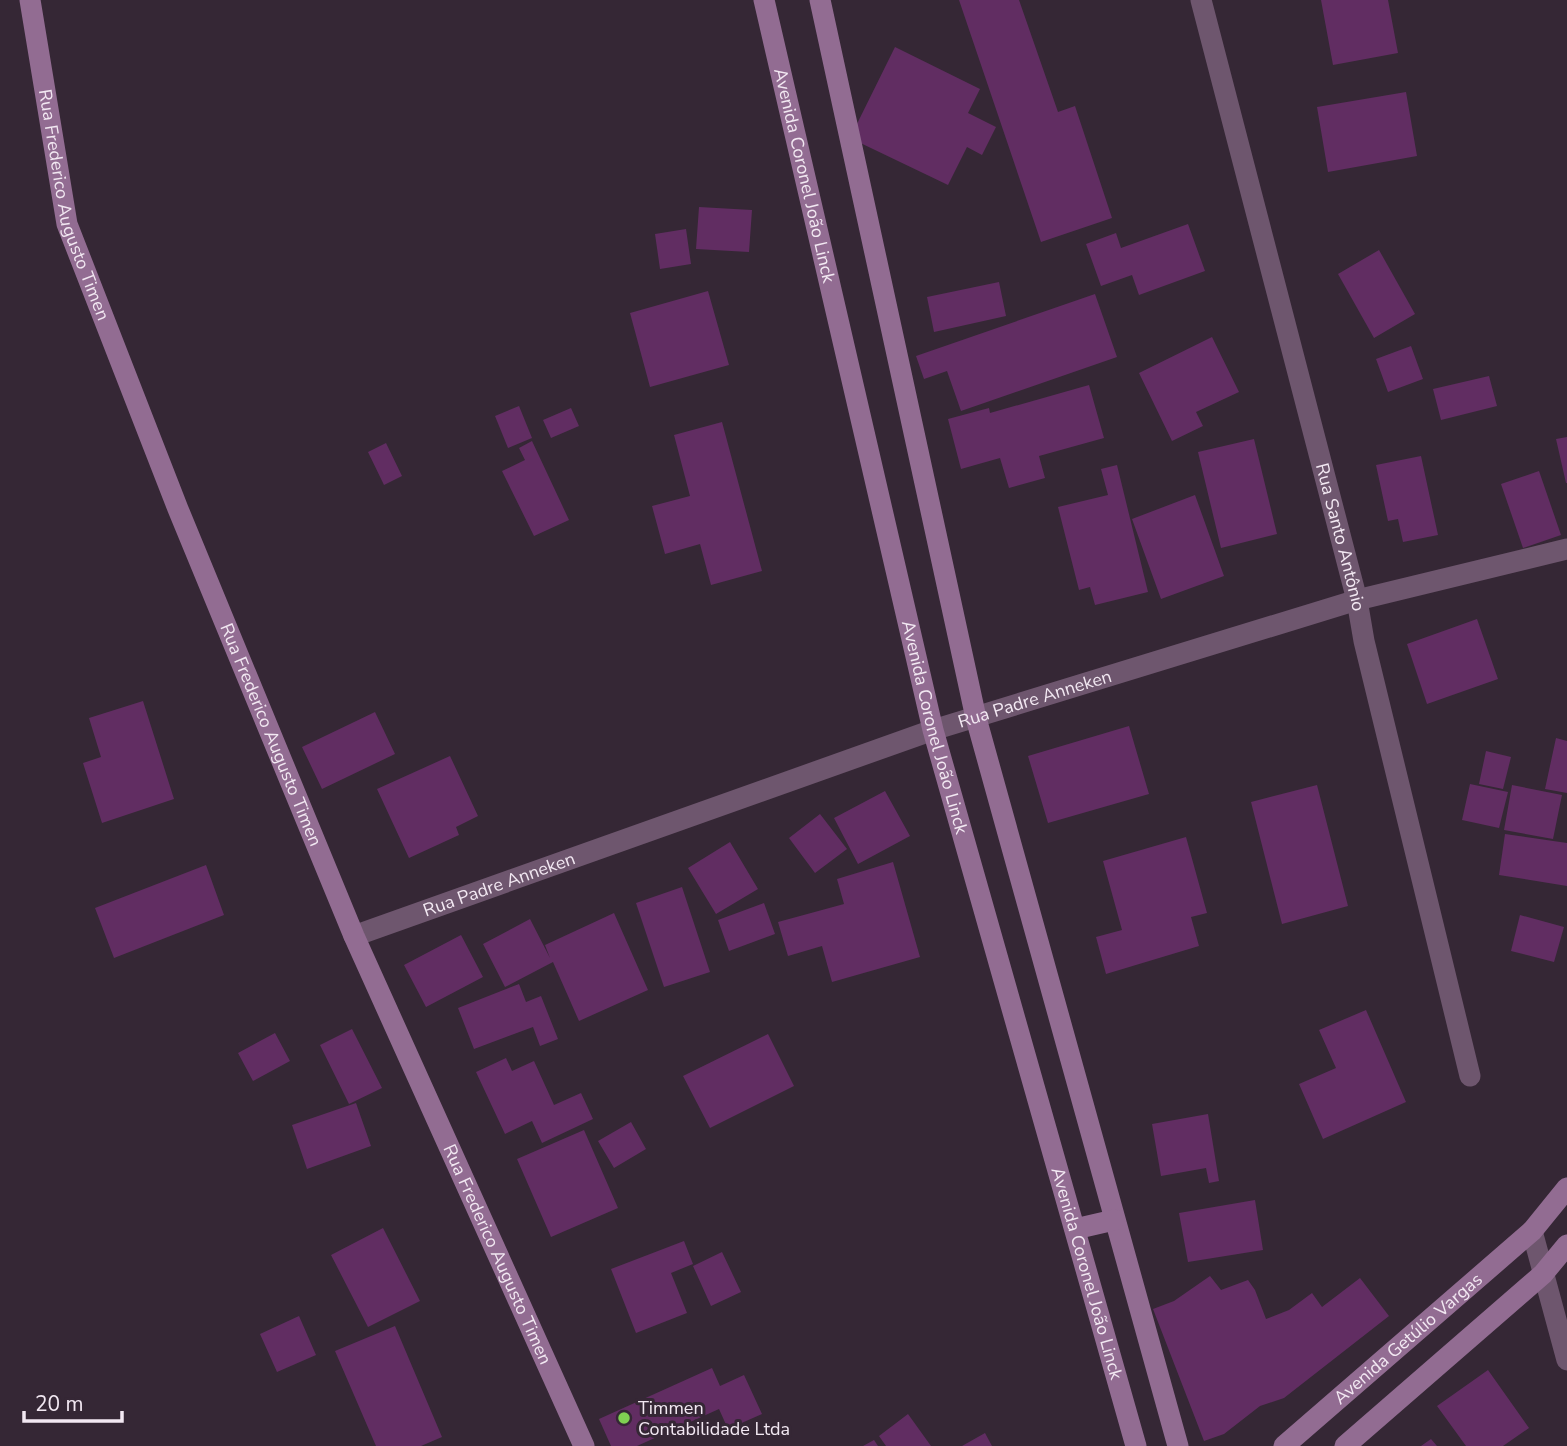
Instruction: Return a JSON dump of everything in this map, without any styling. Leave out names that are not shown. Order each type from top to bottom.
[{"type":"main road","name":"Rua Frederico Augusto Timen","points":[[30,0],[67,224],[178,509],[354,936],[584,1446]]},
{"type":"main road","name":"Avenida Coronel João Linck","points":[[764,0],[933,730],[1136,1446]]},
{"type":"main road","points":[[820,0],[976,718],[1178,1446]]},
{"type":"main road","name":"Avenida Getúlio Vargas","points":[[1284,1446],[1532,1231],[1567,1188]]},
{"type":"main road","points":[[1075,1229],[1114,1220]]},
{"type":"main road","points":[[1345,1446],[1544,1274],[1567,1245]]},
{"type":"main road","points":[[1367,1376],[1392,1404]]},
{"type":"street","name":"Rua Santo Antônio","points":[[1201,0],[1357,600],[1364,641],[1471,1076]]},
{"type":"street","name":"Rua Padre Anneken","points":[[354,936],[933,730],[1357,600],[1567,549]]},
{"type":"street","points":[[1532,1231],[1567,1360]]},
{"type":"building","points":[[959,0],[1019,0],[1058,112],[1075,106],[1112,218],[1041,242]]},
{"type":"building","points":[[1321,0],[1388,0],[1398,53],[1333,65]]},
{"type":"building","points":[[895,47],[980,89],[968,113],[996,127],[982,155],[967,147],[948,185],[850,138]]},
{"type":"building","points":[[1406,92],[1417,156],[1328,172],[1317,107]]},
{"type":"building","points":[[699,207],[752,210],[749,252],[696,249]]},
{"type":"building","points":[[1188,224],[1205,271],[1139,295],[1132,275],[1101,286],[1086,244],[1116,233],[1121,248]]},
{"type":"building","points":[[686,229],[691,264],[660,269],[655,234]]},
{"type":"building","points":[[1379,250],[1415,314],[1374,338],[1338,274]]},
{"type":"building","points":[[999,282],[1006,316],[934,332],[927,297]]},
{"type":"building","points":[[708,291],[729,365],[650,387],[630,313]]},
{"type":"building","points":[[1095,294],[1117,357],[961,411],[947,371],[924,379],[916,356]]},
{"type":"building","points":[[1212,337],[1239,392],[1196,412],[1203,426],[1172,441],[1139,373]]},
{"type":"building","points":[[1411,346],[1423,379],[1388,392],[1376,359]]},
{"type":"building","points":[[1489,376],[1497,406],[1441,420],[1433,389]]},
{"type":"building","points":[[1089,385],[1104,438],[1039,456],[1045,478],[1009,488],[1000,458],[961,469],[948,419],[989,408],[990,413]]},
{"type":"building","points":[[519,406],[532,438],[508,448],[495,416]]},
{"type":"building","points":[[571,408],[579,426],[551,438],[543,420]]},
{"type":"building","points":[[722,422],[762,571],[711,585],[700,544],[665,554],[652,506],[690,496],[674,435]]},
{"type":"building","points":[[1567,437],[1567,483],[1566,483],[1556,439]]},
{"type":"building","points":[[1254,439],[1277,534],[1221,548],[1198,452]]},
{"type":"building","points":[[532,441],[569,520],[534,536],[502,471],[525,460],[519,448]]},
{"type":"building","points":[[386,443],[402,476],[384,485],[368,452]]},
{"type":"building","points":[[1421,456],[1438,535],[1403,542],[1398,519],[1388,521],[1376,465]]},
{"type":"building","points":[[1117,465],[1148,592],[1095,605],[1090,587],[1079,590],[1058,507],[1108,495],[1101,469]]},
{"type":"building","points":[[1539,471],[1561,535],[1523,548],[1501,484]]},
{"type":"building","points":[[1195,495],[1224,576],[1161,599],[1132,519]]},
{"type":"building","points":[[1477,619],[1498,679],[1427,704],[1407,644]]},
{"type":"building","points":[[143,701],[174,799],[102,823],[83,763],[101,757],[89,718]]},
{"type":"building","points":[[375,712],[395,754],[322,789],[302,747]]},
{"type":"building","points":[[1129,726],[1149,794],[1048,823],[1028,756]]},
{"type":"building","points":[[1556,738],[1567,741],[1567,793],[1545,789]]},
{"type":"building","points":[[1486,751],[1511,757],[1503,789],[1479,784]]},
{"type":"building","points":[[450,756],[478,816],[456,827],[459,835],[409,858],[377,789]]},
{"type":"building","points":[[1470,784],[1508,792],[1499,828],[1462,820]]},
{"type":"building","points":[[1317,785],[1348,906],[1282,924],[1251,802]]},
{"type":"building","points":[[1512,785],[1562,795],[1553,839],[1504,830]]},
{"type":"building","points":[[885,791],[910,836],[858,864],[834,818]]},
{"type":"building","points":[[820,814],[847,849],[815,873],[789,838]]},
{"type":"building","points":[[1505,834],[1567,843],[1567,886],[1499,875]]},
{"type":"building","points":[[1186,837],[1207,913],[1191,917],[1199,946],[1106,974],[1096,937],[1122,930],[1103,861]]},
{"type":"building","points":[[730,842],[758,889],[716,914],[688,868]]},
{"type":"building","points":[[893,862],[920,957],[832,982],[822,946],[788,956],[778,922],[844,904],[837,879]]},
{"type":"building","points":[[206,865],[224,915],[114,958],[95,908]]},
{"type":"building","points":[[682,887],[710,972],[664,987],[636,903]]},
{"type":"building","points":[[764,903],[775,934],[729,951],[718,920]]},
{"type":"building","points":[[614,913],[648,990],[579,1021],[553,962],[505,987],[483,944],[530,919],[550,958],[545,945]]},
{"type":"building","points":[[1520,915],[1564,927],[1554,962],[1511,951]]},
{"type":"building","points":[[461,935],[483,977],[426,1007],[404,965]]},
{"type":"building","points":[[519,984],[526,1002],[541,996],[558,1039],[540,1046],[533,1027],[474,1049],[458,1008]]},
{"type":"building","points":[[1366,1010],[1406,1102],[1323,1139],[1299,1084],[1336,1068],[1319,1030]]},
{"type":"building","points":[[352,1029],[382,1088],[349,1104],[320,1045]]},
{"type":"building","points":[[275,1033],[290,1061],[253,1081],[238,1053]]},
{"type":"building","points":[[768,1034],[794,1086],[710,1128],[683,1076]]},
{"type":"building","points":[[506,1058],[512,1071],[534,1061],[554,1105],[581,1093],[593,1119],[542,1143],[532,1121],[505,1134],[476,1072]]},
{"type":"building","points":[[356,1103],[371,1146],[307,1169],[292,1125]]},
{"type":"building","points":[[1208,1114],[1219,1181],[1209,1183],[1206,1168],[1161,1176],[1152,1124]]},
{"type":"building","points":[[631,1122],[646,1149],[614,1168],[598,1141]]},
{"type":"building","points":[[584,1130],[618,1208],[551,1237],[517,1159]]},
{"type":"building","points":[[1255,1200],[1263,1250],[1188,1262],[1179,1213]]},
{"type":"building","points":[[383,1228],[420,1301],[368,1327],[331,1255]]},
{"type":"building","points":[[684,1241],[693,1264],[671,1273],[687,1313],[636,1333],[611,1269]]},
{"type":"building","points":[[722,1252],[741,1292],[711,1306],[693,1266]]},
{"type":"building","points":[[1210,1276],[1221,1290],[1248,1280],[1255,1290],[1266,1319],[1289,1310],[1312,1293],[1322,1307],[1360,1278],[1389,1316],[1284,1398],[1260,1406],[1224,1434],[1204,1441],[1153,1309],[1174,1301]]},
{"type":"building","points":[[299,1316],[316,1355],[277,1372],[260,1334]]},
{"type":"building","points":[[395,1326],[442,1437],[421,1446],[376,1446],[335,1351]]},
{"type":"building","points":[[712,1368],[720,1386],[744,1375],[762,1414],[728,1429],[719,1409],[637,1446],[611,1446],[599,1419]]},
{"type":"building","points":[[1488,1370],[1529,1428],[1503,1446],[1466,1446],[1437,1406]]},
{"type":"building","points":[[908,1414],[931,1446],[886,1446],[879,1436]]},
{"type":"building","points":[[985,1433],[992,1446],[962,1446]]},
{"type":"building","points":[[1431,1439],[1437,1446],[1421,1446]]},
{"type":"building","points":[[874,1440],[878,1446],[863,1446]]},
{"type":"place","name":"Timmen Contabilidade Ltda","points":[[624,1418]]}]
